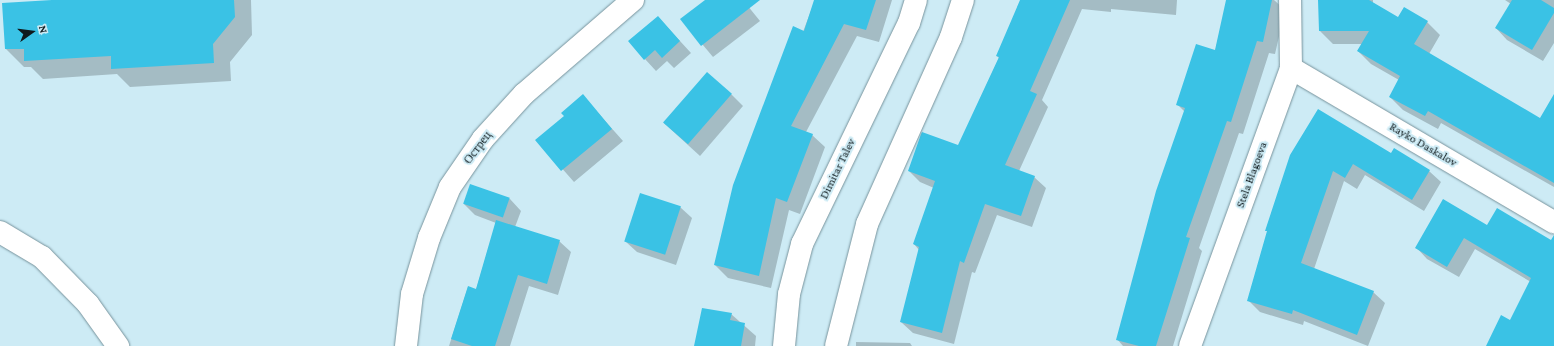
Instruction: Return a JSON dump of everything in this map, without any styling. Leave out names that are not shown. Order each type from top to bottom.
[{"type":"street","name":"Острец","points":[[406,346],[412,294],[429,238],[450,187],[483,138],[524,94],[633,0]]},
{"type":"street","name":"Dimitar Talev","points":[[784,346],[789,294],[802,244],[909,23],[916,0]]},
{"type":"street","points":[[836,346],[867,224],[951,37],[963,0]]},
{"type":"street","name":"Stela Blagoeva","points":[[1190,346],[1291,68],[1290,0]]},
{"type":"street","name":"Rayko Daskalov","points":[[1291,68],[1554,222]]},
{"type":"street","points":[[0,232],[42,257],[88,304],[118,346]]},
{"type":"building","points":[[52,0],[234,0],[235,17],[213,44],[214,63],[111,69],[111,56],[24,61],[24,49],[5,49],[2,3]]},
{"type":"building","points":[[705,0],[760,0],[701,46],[680,19]]},
{"type":"building","points":[[814,0],[876,0],[866,30],[844,24],[791,126],[813,134],[787,202],[776,198],[759,276],[714,265],[733,185],[793,26],[804,31]]},
{"type":"building","points":[[1020,0],[1070,0],[1030,91],[1037,94],[1005,165],[1035,176],[1021,216],[985,204],[964,263],[960,261],[942,333],[900,322],[919,247],[913,244],[935,181],[908,171],[921,134],[922,132],[958,145],[999,57],[996,56]]},
{"type":"building","points":[[1226,0],[1272,0],[1263,42],[1257,41],[1231,122],[1227,121],[1186,237],[1190,238],[1156,346],[1139,346],[1116,340],[1156,191],[1185,108],[1176,105],[1196,44],[1215,50]]},
{"type":"building","points":[[1318,0],[1369,0],[1398,17],[1404,7],[1428,21],[1414,44],[1540,118],[1554,94],[1554,183],[1428,111],[1425,116],[1389,97],[1400,76],[1357,51],[1369,31],[1319,31]]},
{"type":"building","points":[[1512,0],[1541,0],[1554,8],[1554,13],[1532,50],[1495,28]]},
{"type":"building","points":[[658,16],[680,41],[662,58],[655,50],[644,60],[628,41]]},
{"type":"building","points":[[707,72],[732,94],[688,144],[663,123]]},
{"type":"building","points":[[583,94],[612,129],[561,171],[535,140],[564,116],[561,113]]},
{"type":"building","points":[[1318,109],[1391,153],[1394,148],[1430,170],[1412,200],[1353,164],[1345,178],[1333,171],[1301,263],[1374,291],[1357,335],[1293,310],[1292,314],[1247,301],[1267,231],[1265,231],[1290,155]]},
{"type":"building","points":[[470,184],[510,198],[503,218],[463,204]]},
{"type":"building","points":[[640,193],[681,206],[665,255],[624,242]]},
{"type":"building","points":[[1443,199],[1487,225],[1497,208],[1551,240],[1554,235],[1554,346],[1486,346],[1501,315],[1510,320],[1531,278],[1464,238],[1447,267],[1415,248]]},
{"type":"building","points":[[496,220],[560,240],[547,284],[518,275],[495,346],[472,346],[451,339],[468,286],[476,289]]},
{"type":"building","points":[[702,308],[732,313],[730,320],[745,323],[741,346],[694,346]]}]
